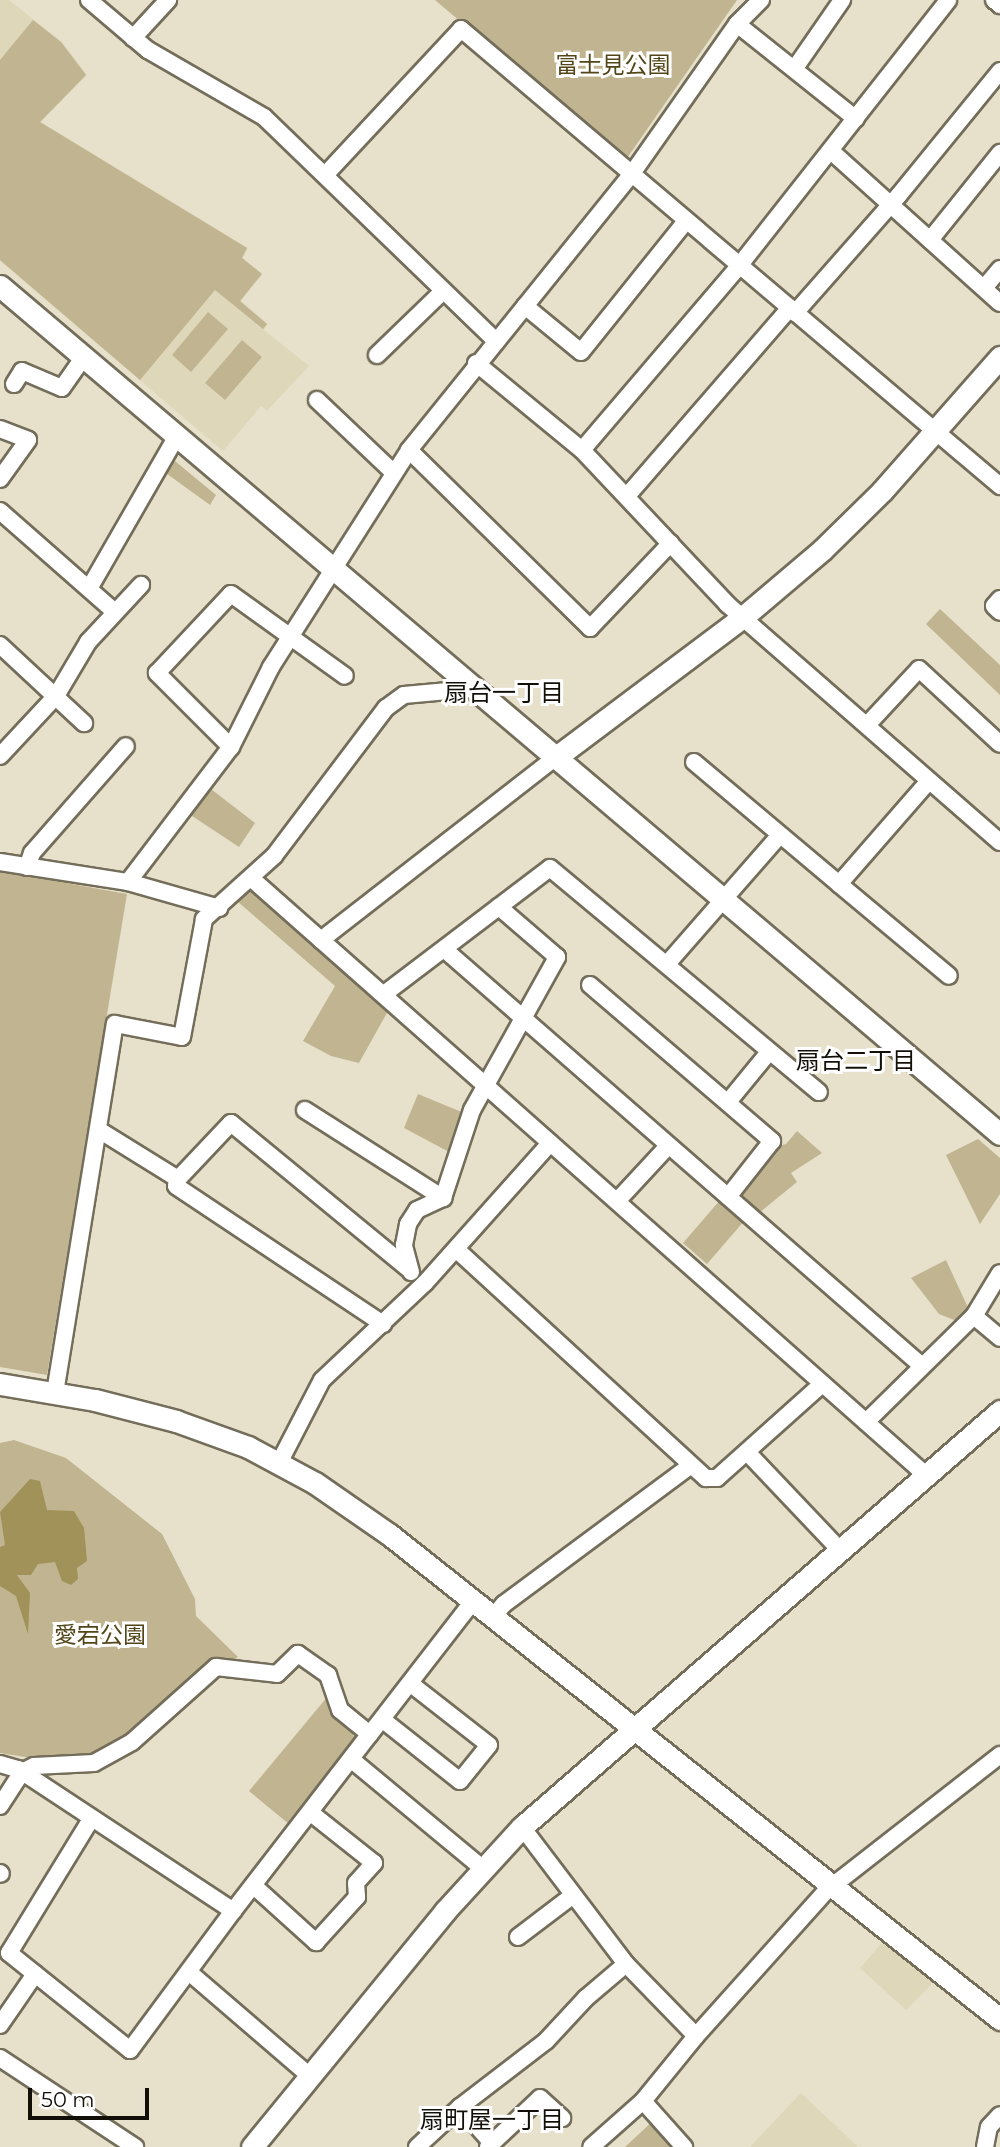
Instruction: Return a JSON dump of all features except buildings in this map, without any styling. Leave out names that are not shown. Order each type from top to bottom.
[{"type":"street","points":[[89,0],[133,38],[264,117],[496,341]]},
{"type":"street","points":[[133,38],[168,0]]},
{"type":"street","points":[[128,882],[231,747],[289,639],[393,472],[476,363],[631,175],[737,24],[761,0]]},
{"type":"street","points":[[795,68],[842,0]]},
{"type":"street","points":[[582,450],[739,266],[947,0]]},
{"type":"street","points":[[994,0],[1000,5]]},
{"type":"street","points":[[737,24],[856,119]]},
{"type":"street","points":[[326,174],[461,29],[1000,486]]},
{"type":"street","points":[[627,496],[889,203],[1000,71]]},
{"type":"street","points":[[831,151],[1000,303]]},
{"type":"street","points":[[930,240],[1000,152]]},
{"type":"street","points":[[525,306],[581,352],[686,221]]},
{"type":"street","points":[[984,288],[1000,269]]},
{"type":"street","points":[[0,286],[1000,1134]]},
{"type":"street","points":[[377,355],[443,291]]},
{"type":"street","points":[[321,940],[555,758],[743,617],[843,530],[936,432],[1000,357]]},
{"type":"street","points":[[15,384],[22,370],[62,388],[83,358]]},
{"type":"street","points":[[476,363],[582,450],[743,617],[1000,842]]},
{"type":"street","points":[[317,400],[393,472]]},
{"type":"street","points":[[0,429],[27,439],[0,478]]},
{"type":"street","points":[[90,587],[177,436]]},
{"type":"street","points":[[409,450],[590,628],[671,543]]},
{"type":"street","points":[[0,511],[90,587],[115,612]]},
{"type":"street","points":[[0,756],[55,696],[88,642],[141,585]]},
{"type":"street","points":[[231,747],[157,673],[231,594],[289,639],[345,676]]},
{"type":"street","points":[[1000,599],[994,606],[1000,612]]},
{"type":"street","points":[[0,645],[84,723]]},
{"type":"street","points":[[867,725],[919,668],[1000,744]]},
{"type":"street","points":[[55,1393],[115,1024],[182,1037],[204,919],[252,879],[293,835],[386,708],[404,695],[448,691],[468,683]]},
{"type":"street","points":[[27,867],[32,853],[126,746]]},
{"type":"street","points":[[694,762],[949,976]]},
{"type":"street","points":[[839,884],[929,781]]},
{"type":"street","points":[[667,964],[780,835]]},
{"type":"street","points":[[0,862],[128,882],[219,908]]},
{"type":"street","points":[[384,994],[550,868],[819,1092]]},
{"type":"street","points":[[252,879],[487,1083],[550,1143],[618,1200],[928,1476]]},
{"type":"street","points":[[411,1272],[404,1245],[408,1224],[417,1210],[443,1198],[472,1110],[557,957],[499,907]]},
{"type":"street","points":[[444,949],[922,1366]]},
{"type":"street","points":[[590,985],[772,1141],[728,1197]]},
{"type":"street","points":[[728,1102],[769,1052]]},
{"type":"street","points":[[305,1110],[443,1198]]},
{"type":"street","points":[[383,1324],[176,1186],[178,1179],[230,1123],[425,1283]]},
{"type":"street","points":[[99,1130],[178,1179]]},
{"type":"street","points":[[279,1463],[322,1380],[457,1250],[550,1143]]},
{"type":"street","points":[[618,1200],[668,1146]]},
{"type":"street","points":[[457,1250],[705,1478],[717,1478],[822,1384]]},
{"type":"street","points":[[866,1422],[974,1316],[1000,1273]]},
{"type":"street","points":[[974,1316],[1000,1338]]},
{"type":"street","points":[[0,1384],[55,1393],[176,1421],[279,1463],[335,1496],[835,1885],[1000,2019]]},
{"type":"street","points":[[253,2147],[482,1868],[522,1828],[632,1727],[841,1551],[1000,1411]]},
{"type":"street","points":[[747,1452],[841,1551]]},
{"type":"street","points":[[493,1617],[504,1604],[691,1465]]},
{"type":"street","points":[[92,1819],[9,1953],[130,2050],[190,1973],[233,1911],[473,1601]]},
{"type":"street","points":[[0,1806],[22,1772],[34,1766],[74,1767],[110,1756],[157,1723],[216,1667],[277,1674],[298,1654],[328,1675],[340,1710],[370,1734]]},
{"type":"street","points":[[383,1720],[460,1781],[489,1745],[411,1684]]},
{"type":"street","points":[[591,2147],[643,2101],[782,1937],[835,1885],[1000,1755]]},
{"type":"street","points":[[352,1760],[482,1868]]},
{"type":"street","points":[[0,1764],[22,1772],[233,1911]]},
{"type":"street","points":[[254,1886],[316,1942],[357,1897],[356,1883],[374,1863],[311,1813]]},
{"type":"street","points":[[522,1828],[626,1964],[696,2036]]},
{"type":"street","points":[[518,1937],[572,1896]]},
{"type":"street","points":[[417,2147],[460,2107],[546,2041],[586,1997],[626,1964]]},
{"type":"street","points":[[190,1973],[311,2077]]},
{"type":"street","points":[[0,2025],[35,1974]]},
{"type":"street","points":[[0,2058],[135,2147]]},
{"type":"street","points":[[460,2107],[490,2145],[540,2098],[562,2118]]},
{"type":"street","points":[[643,2101],[684,2147]]},
{"type":"street","points":[[985,2147],[989,2127],[1000,2115]]},
{"type":"shaded area","points":[[0,0],[9,0],[62,42],[87,75],[41,122],[248,248],[243,258],[262,274],[241,301],[268,324],[264,330],[309,366],[267,411],[261,406],[223,451],[0,261]]},
{"type":"shaded area","points":[[30,1479],[40,1481],[47,1510],[74,1511],[84,1528],[87,1561],[77,1568],[78,1579],[71,1585],[62,1581],[55,1562],[38,1564],[31,1575],[17,1575],[30,1593],[28,1634],[16,1596],[0,1586],[0,1547],[5,1545],[0,1512]]},
{"type":"shaded area","points":[[889,1943],[931,1978],[931,1985],[906,2010],[860,1968],[881,1944]]},
{"type":"shaded area","points":[[801,2093],[858,2147],[750,2147]]},
{"type":"green space","name":"富士見公園","points":[[435,0],[737,0],[625,161]]},
{"type":"green space","points":[[33,20],[61,42],[86,75],[40,122],[247,248],[242,258],[262,274],[240,301],[267,324],[263,329],[215,290],[140,380],[0,260],[0,60]]},
{"type":"green space","points":[[208,312],[228,329],[191,372],[172,355]]},
{"type":"green space","points":[[242,340],[262,357],[225,400],[205,383]]},
{"type":"green space","points":[[170,457],[216,495],[210,505],[163,471]]},
{"type":"green space","points":[[940,609],[1000,665],[1000,695],[926,624]]},
{"type":"green space","points":[[207,786],[255,823],[239,847],[186,812]]},
{"type":"green space","points":[[0,871],[127,894],[47,1375],[0,1367]]},
{"type":"green space","points":[[253,887],[388,1011],[359,1063],[331,1056],[303,1041],[335,986],[237,901]]},
{"type":"green space","points":[[418,1094],[464,1113],[451,1153],[404,1128]]},
{"type":"green space","points":[[797,1131],[822,1153],[791,1173],[797,1182],[759,1213],[737,1194],[775,1147],[786,1144]]},
{"type":"green space","points":[[978,1139],[1000,1158],[1000,1194],[980,1224],[946,1155]]},
{"type":"green space","points":[[721,1199],[745,1220],[707,1264],[683,1243]]},
{"type":"green space","points":[[946,1260],[970,1312],[954,1320],[939,1314],[911,1278]]},
{"type":"green space","name":"愛宕公園","points":[[14,1440],[66,1458],[162,1534],[195,1599],[196,1616],[238,1657],[87,1760],[62,1763],[0,1753],[0,1443]]},
{"type":"green space","points":[[328,1696],[357,1741],[289,1824],[249,1791]]},
{"type":"green space","points":[[655,2119],[680,2147],[625,2147]]},
{"type":"district","name":"扇台一丁目","points":[[504,693]]},
{"type":"district","name":"扇台二丁目","points":[[856,1061]]},
{"type":"district","name":"扇町屋一丁目","points":[[492,2120]]}]
